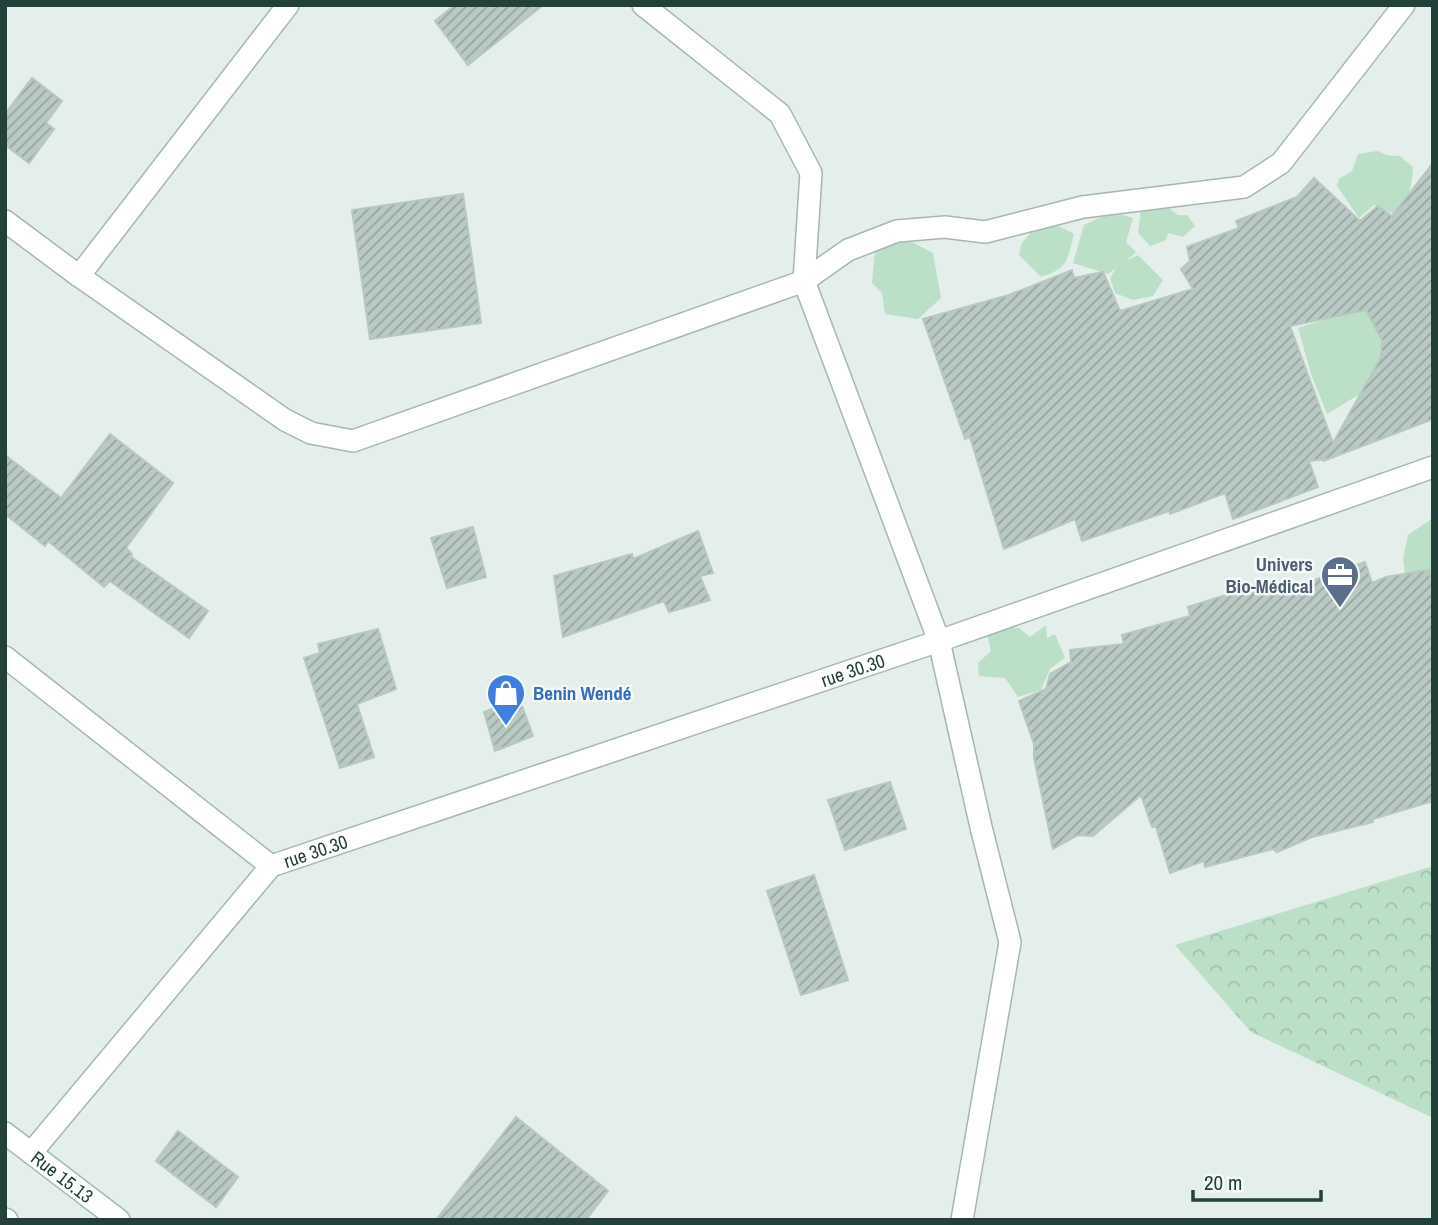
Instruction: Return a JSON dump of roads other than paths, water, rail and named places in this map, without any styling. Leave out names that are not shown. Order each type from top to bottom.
[{"type":"street","points":[[79,276],[288,5]]},
{"type":"street","points":[[643,5],[780,114],[811,173],[804,281],[939,641],[1010,942],[962,1220]]},
{"type":"street","points":[[5,221],[285,420],[312,433],[353,441],[804,281],[848,250],[897,230],[945,227],[985,232],[1083,207],[1244,187],[1281,163],[1404,5]]},
{"type":"street","name":"rue 30.30","points":[[271,866],[939,641],[1433,467]]},
{"type":"street","points":[[5,657],[271,866],[31,1153]]},
{"type":"street","name":"Rue 15.13","points":[[5,1133],[119,1220]]},
{"type":"place","name":"Univers Bio-Médical","points":[[1340,609]]},
{"type":"place","name":"Benin Wendé","points":[[506,727]]}]
